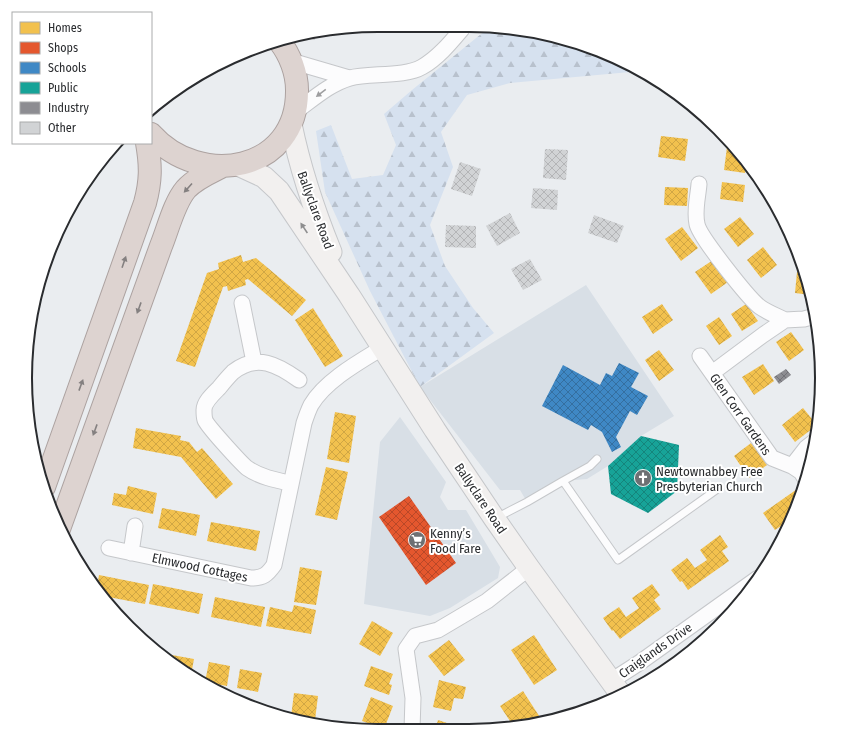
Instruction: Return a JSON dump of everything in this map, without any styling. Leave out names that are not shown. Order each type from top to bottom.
[{"type":"highway","points":[[63,521],[179,201],[186,189],[192,184],[229,166],[256,159],[272,149],[282,138],[293,118],[297,101],[297,82],[291,61],[282,46]]},
{"type":"highway","points":[[152,135],[159,143],[174,153],[204,165],[229,166]]},
{"type":"highway","points":[[47,479],[145,203],[150,184],[151,167],[147,144]]},
{"type":"main road","name":"Ballyclare Road","points":[[293,118],[303,177],[320,225],[349,295]]},
{"type":"main road","name":"Ballyclare Road","points":[[229,166],[264,177],[279,191],[349,295],[382,348],[494,518],[617,688]]},
{"type":"street","points":[[293,118],[326,89],[349,78],[404,72],[422,67],[459,32]]},
{"type":"street","points":[[291,61],[349,78]]},
{"type":"street","points":[[699,184],[696,216],[697,226],[746,294],[760,307],[785,320],[809,318]]},
{"type":"street","points":[[242,303],[254,362]]},
{"type":"street","points":[[712,373],[758,338],[785,320]]},
{"type":"street","name":"Elmwood Cottages","points":[[109,548],[251,578],[260,578],[268,574],[274,565],[290,483],[304,423],[310,406],[320,392],[336,379],[382,348]]},
{"type":"street","name":"Glen Corr Gardens","points":[[700,356],[772,458],[792,466],[802,473]]},
{"type":"street","points":[[290,483],[267,478],[247,468],[210,429],[205,420],[204,409],[208,399],[234,372],[254,362],[273,365],[286,370],[299,380]]},
{"type":"street","points":[[792,466],[808,447]]},
{"type":"street","points":[[131,553],[134,526]]},
{"type":"street","points":[[412,724],[413,698],[406,648],[415,636],[438,630],[487,601],[529,568]]},
{"type":"street","name":"Craiglands Drive","points":[[617,688],[638,663],[745,587]]},
{"type":"lane","points":[[494,518],[527,502],[590,466],[597,459]]},
{"type":"lane","points":[[563,481],[618,560],[716,490]]},
{"type":"shaded area","points":[[586,285],[674,416],[641,436],[608,466],[587,479],[563,481],[527,502],[520,490],[500,490],[420,387]]},
{"type":"shaded area","points":[[400,417],[446,482],[440,497],[448,510],[466,510],[500,567],[498,578],[450,608],[430,616],[364,604],[380,442]]},
{"type":"green space","points":[[483,33],[514,35],[559,44],[601,58],[630,72],[510,83],[467,95],[441,132],[453,167],[430,225],[445,266],[473,308],[494,333],[420,387],[370,291],[325,192],[316,131],[331,125],[352,179],[383,175],[396,145],[384,114]]},
{"type":"building: Homes","points":[[661,136],[688,139],[685,161],[658,157]]},
{"type":"building: Homes","points":[[727,148],[746,169],[745,173],[724,170]]},
{"type":"building: Homes","points":[[722,182],[745,185],[743,202],[720,199]]},
{"type":"building: Homes","points":[[665,187],[688,188],[687,206],[664,205]]},
{"type":"building: Homes","points":[[740,217],[754,234],[738,247],[724,229]]},
{"type":"building: Homes","points":[[682,227],[698,248],[681,261],[665,239]]},
{"type":"building: Homes","points":[[763,247],[777,265],[761,278],[747,260]]},
{"type":"building: Homes","points":[[241,255],[243,262],[256,258],[306,300],[292,316],[248,279],[245,280],[246,285],[228,291],[227,286],[223,287],[195,367],[176,361],[207,273],[219,269],[218,263]]},
{"type":"building: Homes","points":[[713,260],[728,282],[711,294],[695,272]]},
{"type":"building: Homes","points":[[797,272],[798,272],[804,294],[795,293]]},
{"type":"building: Homes","points":[[662,304],[673,320],[653,334],[642,317]]},
{"type":"building: Homes","points":[[746,304],[758,321],[742,331],[731,314]]},
{"type":"building: Homes","points":[[313,308],[343,356],[325,367],[295,320]]},
{"type":"building: Homes","points":[[719,317],[732,336],[719,345],[706,326]]},
{"type":"building: Homes","points":[[791,332],[804,350],[789,361],[776,342]]},
{"type":"building: Homes","points":[[659,350],[674,370],[659,381],[645,360]]},
{"type":"building: Homes","points":[[763,364],[774,381],[754,395],[742,377]]},
{"type":"building: Homes","points":[[803,408],[812,419],[811,430],[795,442],[782,425]]},
{"type":"building: Homes","points":[[335,412],[356,416],[349,463],[327,459]]},
{"type":"building: Homes","points":[[136,428],[181,436],[180,440],[189,442],[197,452],[202,448],[233,484],[216,499],[181,457],[133,448]]},
{"type":"building: Homes","points":[[751,443],[767,465],[749,478],[734,456]]},
{"type":"building: Homes","points":[[326,467],[348,472],[337,520],[315,515]]},
{"type":"building: Homes","points":[[128,486],[157,493],[153,514],[112,505],[114,493],[126,495]]},
{"type":"building: Homes","points":[[797,489],[782,526],[775,530],[763,513]]},
{"type":"building: Homes","points":[[162,508],[200,515],[196,536],[158,528]]},
{"type":"building: Homes","points":[[211,522],[260,531],[256,551],[207,541]]},
{"type":"building: Homes","points":[[720,535],[728,547],[722,551],[729,561],[688,590],[682,581],[680,582],[671,570],[687,558],[695,568],[707,560],[700,550]]},
{"type":"building: Homes","points":[[300,567],[322,571],[316,605],[294,602]]},
{"type":"building: Homes","points":[[99,575],[149,585],[145,604],[110,597],[98,582]]},
{"type":"building: Homes","points":[[153,584],[203,594],[199,614],[149,604]]},
{"type":"building: Homes","points":[[652,584],[660,595],[654,600],[661,609],[620,639],[603,618],[619,607],[626,617],[639,608],[632,598]]},
{"type":"building: Homes","points":[[215,597],[265,607],[261,627],[211,617]]},
{"type":"building: Homes","points":[[294,605],[316,610],[311,634],[266,626],[270,607],[292,612]]},
{"type":"building: Homes","points":[[372,621],[393,633],[380,656],[359,644]]},
{"type":"building: Homes","points":[[534,635],[557,670],[534,685],[511,650]]},
{"type":"building: Homes","points":[[449,640],[465,660],[444,676],[428,656]]},
{"type":"building: Homes","points":[[172,655],[194,659],[192,670],[186,666]]},
{"type":"building: Homes","points":[[209,662],[230,666],[227,686],[218,684],[206,678]]},
{"type":"building: Homes","points":[[371,666],[393,674],[389,684],[392,685],[389,695],[364,686]]},
{"type":"building: Homes","points":[[240,669],[262,673],[258,692],[237,688]]},
{"type":"building: Homes","points":[[439,680],[466,687],[463,699],[454,698],[451,711],[433,707]]},
{"type":"building: Homes","points":[[523,691],[539,716],[510,721],[500,706]]},
{"type":"building: Homes","points":[[294,693],[318,696],[315,718],[292,713]]},
{"type":"building: Homes","points":[[371,697],[393,706],[386,724],[369,724],[362,721]]},
{"type":"building: Homes","points":[[438,720],[450,724],[437,724]]},
{"type":"building: Shops","name":"Kenny’s Food Fare","points":[[409,496],[456,563],[426,585],[379,517]]},
{"type":"building: Schools","points":[[619,363],[639,373],[631,387],[648,396],[637,415],[630,411],[616,437],[621,447],[612,452],[602,432],[591,425],[588,430],[542,406],[563,365],[600,385],[606,373],[612,376]]},
{"type":"building: Public","name":"Newtownabbey Free Presbyterian Church","points":[[641,436],[679,445],[677,491],[648,513],[611,494],[608,466]]},
{"type":"building: Industry","points":[[786,369],[791,375],[779,384],[774,377]]},
{"type":"building: Other","points":[[545,149],[568,150],[566,180],[543,178]]},
{"type":"building: Other","points":[[460,162],[481,169],[472,196],[451,189]]},
{"type":"building: Other","points":[[533,188],[558,190],[557,210],[531,208]]},
{"type":"building: Other","points":[[510,213],[520,233],[497,246],[486,226]]},
{"type":"building: Other","points":[[594,215],[624,226],[617,243],[588,233]]},
{"type":"building: Other","points":[[446,225],[476,226],[476,248],[445,247]]},
{"type":"building: Other","points":[[530,259],[542,280],[523,290],[511,269]]},
{"type":"place","name":"Newtownabbey Free Presbyterian Church","points":[[643,478]]},
{"type":"place","name":"Kenny’s Food Fare","points":[[417,540]]}]
